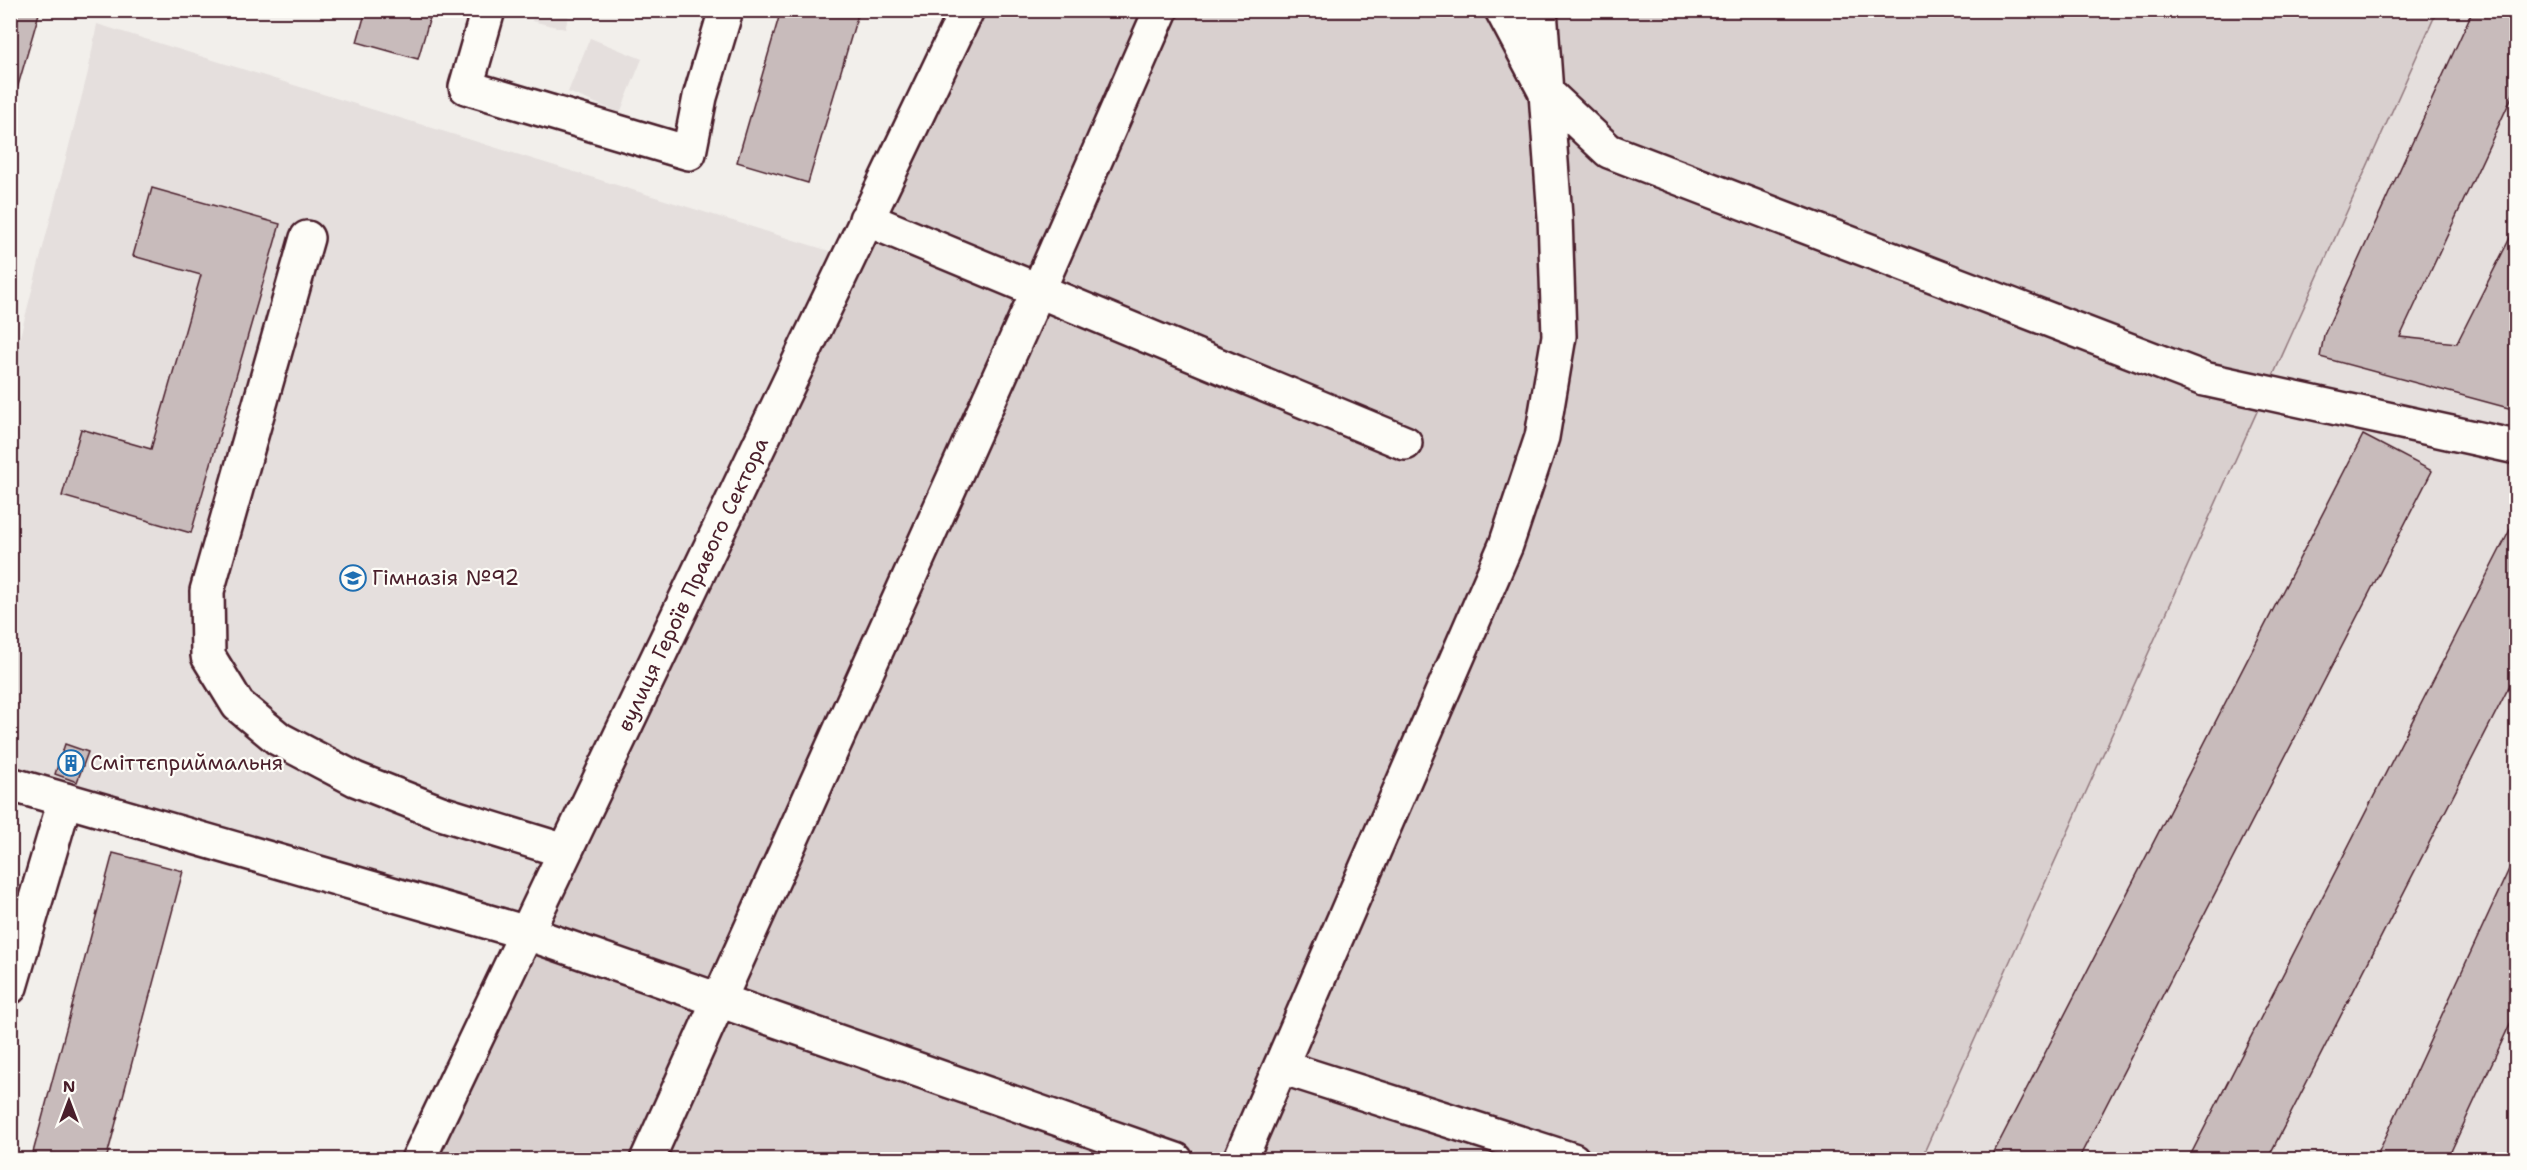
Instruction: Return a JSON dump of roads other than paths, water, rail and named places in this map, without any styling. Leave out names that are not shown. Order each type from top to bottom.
[{"type":"street","points":[[488,10],[466,87],[689,153],[700,97],[726,10]]},
{"type":"street","name":"вулиця Героїв Правого Сектора","points":[[418,1160],[967,10]]},
{"type":"street","points":[[647,1160],[1038,291],[1161,10]]},
{"type":"street","points":[[1502,10],[1545,91],[1609,151],[2204,379],[2517,447]]},
{"type":"street","points":[[1240,1160],[1506,545],[1542,437],[1559,336],[1555,218],[1540,10]]},
{"type":"street","points":[[866,219],[1405,443]]},
{"type":"street","points":[[308,238],[207,591],[208,656],[238,705],[279,739],[355,779],[441,813],[565,851]]},
{"type":"street","points":[[10,784],[527,933],[1176,1160]]},
{"type":"street","points":[[10,987],[65,800]]},
{"type":"street","points":[[1281,1067],[1573,1160]]},
{"type":"place","name":"Гімназія №92","points":[[353,578]]},
{"type":"place","name":"Сміттєприймальня","points":[[71,763]]}]
